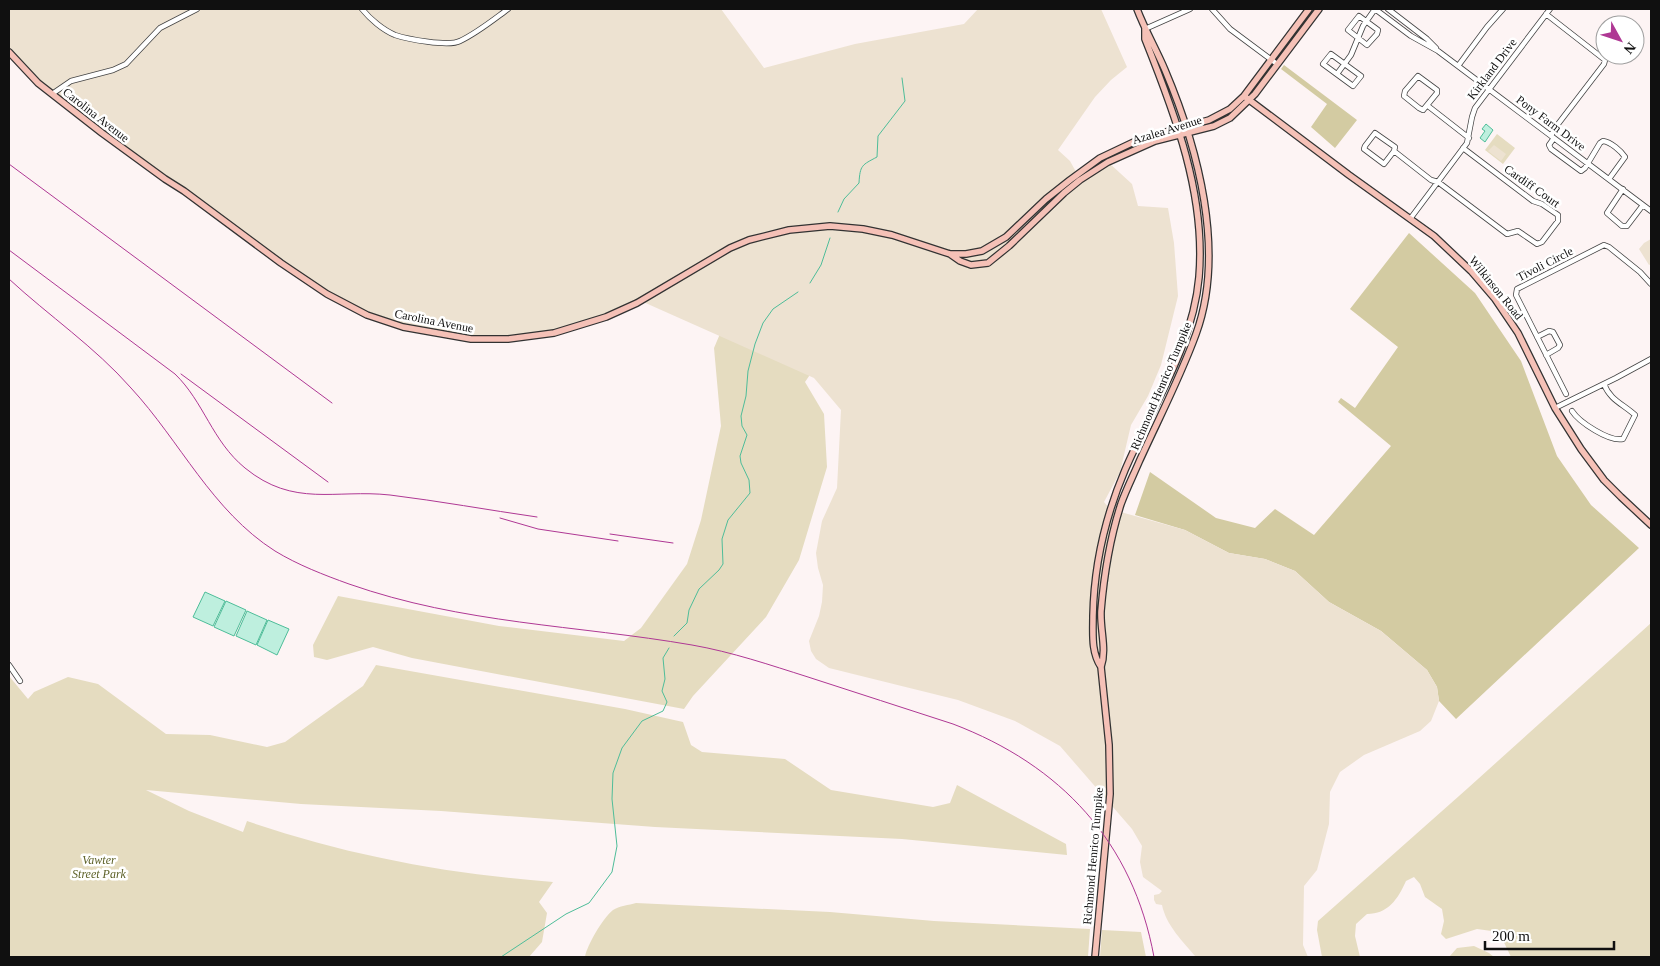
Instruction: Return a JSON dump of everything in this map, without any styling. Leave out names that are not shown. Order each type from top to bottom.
[{"type":"main road","name":"Richmond Henrico Turnpike","points":[[1094,957],[1110,794],[1101,667],[1104,659],[1101,613],[1107,558],[1121,503],[1196,334],[1205,300],[1208,261],[1208,233],[1201,184],[1187,133],[1166,72],[1137,9]]},
{"type":"main road","name":"Azalea Avenue","points":[[830,226],[877,231],[950,254],[960,261],[971,265],[988,263],[1009,246],[1064,193],[1093,171],[1138,147],[1179,132],[1185,126],[1218,116],[1230,109],[1244,96],[1309,9]]},
{"type":"main road","name":"Azalea Avenue","points":[[950,254],[966,254],[988,249],[1006,237],[1046,199],[1091,164],[1111,152],[1140,139],[1179,132],[1187,133],[1222,123],[1238,112],[1250,100],[1319,9]]},
{"type":"main road","name":"Richmond Henrico Turnpike","points":[[1101,667],[1096,659],[1093,639],[1095,588],[1100,545],[1110,509],[1126,469],[1186,336],[1195,304],[1199,277],[1200,240],[1193,187],[1179,132],[1163,83],[1145,39],[1145,29]]},
{"type":"main road","name":"Carolina Avenue","points":[[9,52],[52,94],[151,169],[318,288],[367,315],[389,323],[428,332],[480,340],[517,339],[554,334],[629,307],[708,260],[742,243],[790,230],[830,226]]},
{"type":"main road","name":"Wilkinson Road","points":[[1244,96],[1434,236],[1471,271],[1495,299],[1511,322],[1571,436],[1620,498],[1651,525]]},
{"type":"street","points":[[52,94],[71,81],[113,70],[126,64],[160,28],[197,9]]},
{"type":"street","points":[[362,9],[378,24],[395,34],[418,40],[442,43],[458,42],[508,9]]},
{"type":"street","points":[[1145,29],[1190,9]]},
{"type":"street","points":[[1212,9],[1230,29],[1278,64]]},
{"type":"street","points":[[1337,74],[1355,47],[1366,20],[1375,9]]},
{"type":"street","name":"Pony Farm Drive","points":[[1375,9],[1490,89],[1651,211]]},
{"type":"street","name":"Pony Farm Drive","points":[[1388,9],[1427,39],[1438,51]]},
{"type":"street","points":[[1458,66],[1503,9]]},
{"type":"street","name":"Kirkland Drive","points":[[1410,219],[1469,138],[1473,112],[1550,9]]},
{"type":"street","points":[[1546,14],[1603,58],[1605,62],[1555,128],[1549,145],[1551,149],[1579,170],[1583,170],[1600,143],[1603,141],[1607,142],[1625,157],[1609,179]]},
{"type":"street","points":[[1359,16],[1366,20],[1378,29],[1378,32],[1367,45],[1349,32],[1348,28],[1359,16]]},
{"type":"street","points":[[1331,54],[1361,76],[1353,86],[1337,74],[1324,64],[1331,54]]},
{"type":"street","points":[[1416,77],[1421,77],[1437,90],[1428,106],[1421,110],[1404,96],[1405,91],[1416,77]]},
{"type":"street","points":[[1428,106],[1469,138]]},
{"type":"street","points":[[1394,151],[1382,163],[1364,148],[1375,133],[1395,147],[1394,151],[1431,180],[1438,182]]},
{"type":"street","name":"Cardiff Court","points":[[1438,182],[1508,234],[1520,231],[1537,244],[1542,242],[1553,228],[1559,219],[1558,215],[1534,201],[1463,148]]},
{"type":"street","points":[[1623,190],[1607,213],[1622,226],[1627,226],[1643,205]]},
{"type":"street","name":"Tivoli Circle","points":[[1566,394],[1516,295],[1517,289],[1604,245],[1640,272],[1651,284]]},
{"type":"street","points":[[1537,337],[1550,330],[1560,345],[1546,355]]},
{"type":"street","points":[[1555,408],[1651,358]]},
{"type":"street","points":[[1572,411],[1578,419],[1589,426],[1616,440],[1623,439],[1635,415],[1615,401],[1607,392],[1604,384]]},
{"type":"street","points":[[9,665],[20,681]]},
{"type":"green space","points":[[1497,134],[1515,148],[1503,164],[1485,150]]},
{"type":"green space","points":[[742,282],[835,338],[805,382],[824,414],[827,467],[799,560],[766,617],[693,696],[684,709],[412,658],[373,647],[327,660],[314,657],[313,645],[338,596],[499,626],[624,641],[641,628],[687,564],[701,520],[721,426],[714,348]]},
{"type":"green space","points":[[1651,623],[1651,957],[1511,957],[1499,932],[1477,929],[1446,939],[1441,934],[1444,921],[1442,909],[1425,897],[1420,884],[1414,877],[1406,881],[1391,904],[1381,911],[1367,914],[1356,924],[1355,936],[1360,957],[1322,957],[1317,930],[1318,921]]},
{"type":"green space","name":"Vawter Street Park","points":[[376,665],[625,709],[683,722],[691,745],[702,752],[785,759],[831,790],[933,807],[950,803],[957,785],[1066,844],[1067,855],[902,839],[655,827],[441,811],[301,804],[146,790],[189,811],[243,832],[247,821],[322,844],[398,861],[475,874],[553,882],[539,902],[547,913],[542,942],[529,957],[9,957],[9,676],[28,699],[34,692],[68,677],[98,684],[166,734],[210,735],[267,747],[285,742],[363,686]]},
{"type":"green space","points":[[636,903],[830,912],[934,921],[1090,929],[1088,957],[585,957],[592,939],[609,914],[613,910]]},
{"type":"green space","points":[[1102,930],[1141,932],[1146,957],[1100,957]]},
{"type":"green space","points":[[1474,946],[1494,957],[1449,957],[1457,948]]},
{"type":"shaded area","points":[[9,9],[721,9],[764,68],[855,44],[964,24],[978,9],[1101,9],[1127,67],[1095,97],[1058,150],[1070,161],[1080,179],[1108,162],[1132,184],[1138,206],[1168,208],[1174,243],[1178,296],[1161,365],[1148,396],[1131,425],[1120,472],[1104,502],[1110,509],[1185,530],[1229,553],[1265,559],[1295,571],[1329,602],[1381,631],[1427,670],[1437,687],[1439,701],[1431,721],[1420,731],[1364,755],[1340,772],[1330,792],[1329,824],[1317,870],[1304,886],[1303,945],[1308,957],[1196,957],[1171,926],[1162,905],[1156,904],[1154,900],[1154,895],[1162,891],[1143,877],[1140,862],[1142,846],[1132,829],[1060,746],[1015,721],[958,700],[829,668],[816,659],[811,651],[809,641],[819,616],[823,585],[816,553],[822,521],[837,488],[841,410],[814,378],[641,301],[621,310],[554,333],[480,340],[389,323],[327,294],[45,88],[9,52]]},
{"type":"shaded area","points":[[1284,65],[1357,120],[1335,148],[1311,127],[1327,104],[1281,69]]},
{"type":"shaded area","points":[[1486,124],[1493,130],[1485,142],[1480,138],[1485,131],[1482,129]]},
{"type":"shaded area","points":[[1494,145],[1506,154],[1501,161],[1488,151]]},
{"type":"shaded area","points":[[1409,233],[1475,293],[1521,361],[1557,456],[1591,505],[1639,548],[1456,719],[1439,701],[1437,687],[1427,670],[1381,631],[1329,602],[1295,571],[1265,559],[1229,553],[1185,530],[1135,515],[1150,472],[1216,518],[1255,528],[1275,509],[1314,535],[1391,446],[1338,402],[1341,398],[1355,408],[1398,347],[1350,309]]},
{"type":"shaded area","points":[[1651,239],[1651,264],[1649,265],[1639,249]]},
{"type":"shaded area","points":[[205,592],[225,601],[213,626],[193,617]]},
{"type":"shaded area","points":[[226,601],[246,610],[234,636],[214,627]]},
{"type":"shaded area","points":[[247,611],[267,620],[256,645],[236,636]]},
{"type":"shaded area","points":[[268,620],[289,629],[277,655],[257,645]]},
{"type":"waterway","points":[[838,212],[844,199],[859,183],[860,172],[863,166],[877,157],[878,136],[905,101],[902,78]]},
{"type":"waterway","points":[[810,283],[821,265],[830,238]]},
{"type":"waterway","points":[[674,636],[687,623],[689,610],[699,589],[723,564],[722,539],[728,520],[750,493],[749,480],[741,463],[740,456],[747,435],[742,426],[741,416],[746,396],[748,371],[763,323],[773,309],[798,292]]},
{"type":"waterway","points":[[501,957],[566,914],[589,903],[612,872],[617,846],[612,799],[613,773],[622,748],[642,721],[663,711],[667,702],[662,691],[665,679],[663,658],[669,648]]},
{"type":"railway","points":[[9,164],[332,403]]},
{"type":"railway","points":[[9,250],[175,374],[194,397],[224,446],[245,468],[263,480],[298,493],[390,495],[537,517]]},
{"type":"railway","points":[[9,279],[117,373],[149,409],[215,496],[233,516],[253,535],[275,551],[302,565],[349,584],[434,608],[477,616],[649,638],[736,655],[953,724],[992,741],[1027,762],[1059,785],[1086,813],[1110,844],[1129,878],[1144,916],[1154,957]]},
{"type":"railway","points":[[181,374],[328,482]]},
{"type":"railway","points":[[500,518],[538,529],[618,541]]},
{"type":"railway","points":[[610,534],[673,543]]}]
